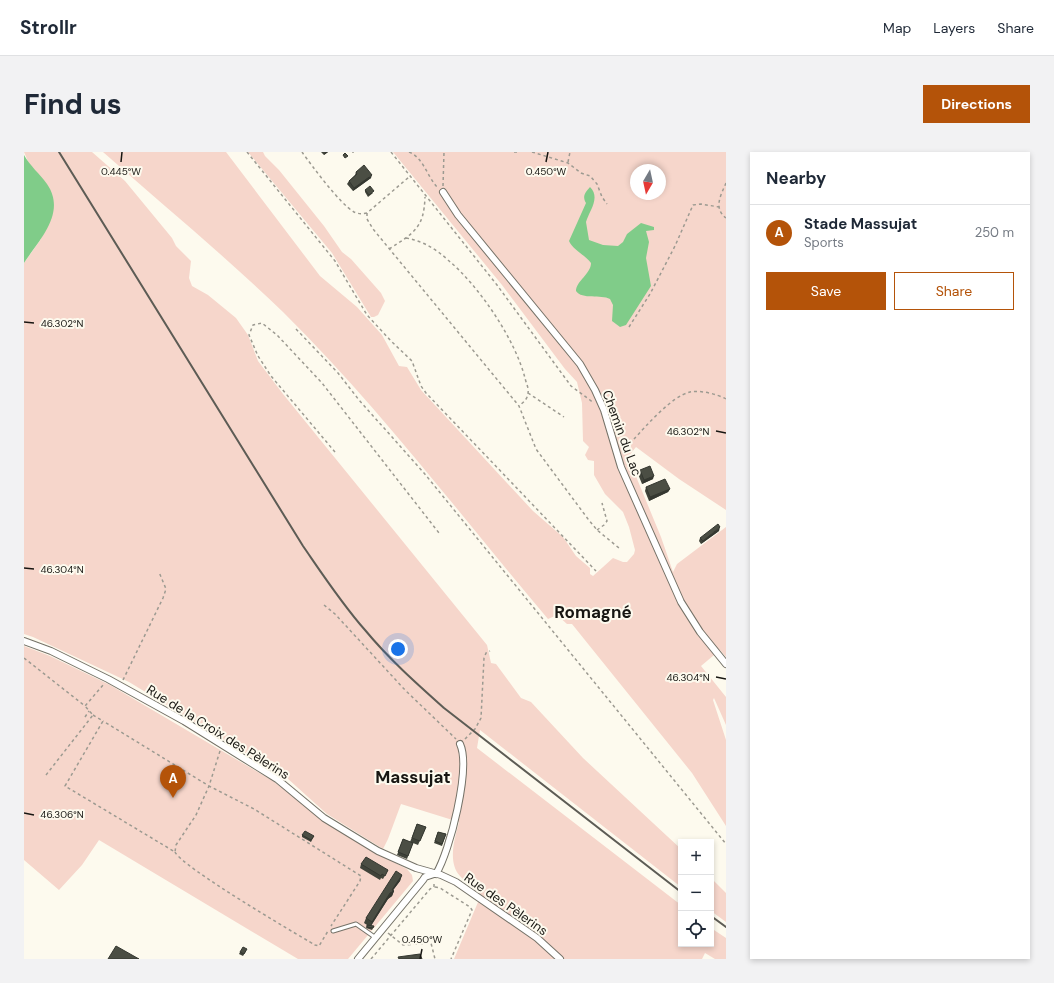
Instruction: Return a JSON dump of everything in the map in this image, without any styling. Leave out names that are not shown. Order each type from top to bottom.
[{"type":"street","name":"Chemin du Lac","points":[[443,192],[463,221],[580,364],[595,390],[604,410],[621,467],[681,602],[700,632],[726,664]]},
{"type":"street","name":"Rue de la Croix des Pèlerins","points":[[24,641],[51,651],[151,702],[277,779],[324,818],[352,836],[386,855],[416,868],[436,874]]},
{"type":"street","points":[[358,959],[426,877],[436,874],[445,852],[463,779],[464,755],[460,744]]},
{"type":"street","name":"Rue des Pèlerins","points":[[436,874],[456,882],[531,934],[560,959]]},
{"type":"lane","points":[[333,932],[356,924],[376,938]]},
{"type":"path","points":[[247,152],[335,261],[367,315],[390,342],[412,361],[421,386],[426,393],[596,570]]},
{"type":"path","points":[[302,152],[348,207],[360,214],[367,213],[409,177]]},
{"type":"path","points":[[391,152],[409,177],[497,285],[571,386],[604,410]]},
{"type":"path","points":[[409,152],[419,158],[432,181],[443,192]]},
{"type":"path","points":[[443,192],[444,152]]},
{"type":"path","points":[[514,152],[519,152]]},
{"type":"path","points":[[532,152],[568,163],[580,173],[590,176],[597,184],[602,197],[607,204]]},
{"type":"path","points":[[568,163],[570,152]]},
{"type":"path","points":[[726,183],[719,199],[719,207],[722,215],[726,218]]},
{"type":"path","points":[[389,248],[406,238],[414,231],[422,220],[425,197]]},
{"type":"path","points":[[629,327],[650,294],[675,246],[692,205],[701,204],[719,207]]},
{"type":"path","points":[[367,213],[367,219],[373,229],[519,406],[536,448],[597,530],[619,548]]},
{"type":"path","points":[[406,238],[421,241],[448,260],[476,289],[513,345],[523,370],[528,393],[526,399],[519,406]]},
{"type":"path","points":[[335,452],[262,363],[249,335],[253,325],[262,323],[270,328],[301,359],[439,533]]},
{"type":"path","points":[[296,329],[338,373],[359,400],[424,473],[726,844]]},
{"type":"path","points":[[634,439],[662,408],[689,392],[719,395],[726,399]]},
{"type":"path","points":[[528,393],[564,417]]},
{"type":"path","points":[[597,530],[604,525],[607,520],[602,503]]},
{"type":"path","points":[[120,686],[166,589],[164,581],[158,572]]},
{"type":"path","points":[[324,605],[335,614],[405,690],[460,744],[475,729],[481,718],[484,658],[486,653],[490,651]]},
{"type":"path","points":[[24,658],[85,706],[93,715],[209,786],[254,810],[358,873],[361,876],[360,881],[319,946],[207,878],[181,860],[175,852],[65,786],[104,722]]},
{"type":"path","points":[[85,706],[108,679]]},
{"type":"path","points":[[85,717],[89,711]]},
{"type":"path","points":[[46,775],[93,715]]},
{"type":"path","points":[[175,852],[176,845],[196,815],[224,746]]},
{"type":"path","points":[[434,887],[436,874]]},
{"type":"path","points":[[371,959],[430,888],[434,887],[440,888],[470,906],[472,910],[451,959]]},
{"type":"path","points":[[383,929],[403,944],[431,943],[435,959]]},
{"type":"shaded area","points":[[24,152],[92,152],[125,181],[172,238],[176,246],[191,261],[189,278],[192,286],[208,295],[236,318],[248,335],[258,361],[283,394],[487,645],[491,663],[496,664],[521,698],[531,702],[583,758],[678,846],[678,885],[480,730],[477,748],[678,903],[678,947],[714,947],[714,930],[726,938],[726,959],[715,959],[705,953],[702,959],[454,959],[481,895],[467,884],[460,876],[454,864],[453,850],[459,822],[401,804],[383,849],[327,814],[287,778],[129,682],[24,634],[24,263],[41,239],[39,175],[30,166]]},
{"type":"shaded area","points":[[103,152],[226,152],[320,276],[357,307],[382,335],[399,366],[407,367],[421,390],[533,511],[563,537],[576,556],[590,568],[590,574],[593,576],[613,558],[627,562],[634,554],[635,550],[629,527],[623,512],[605,494],[594,475],[594,461],[588,460],[585,455],[589,447],[583,441],[582,403],[577,382],[565,369],[502,285],[393,152],[726,152],[726,510],[679,479],[636,447],[628,457],[661,537],[673,572],[677,564],[726,527],[726,657],[720,650],[701,666],[726,697],[726,725],[714,698],[713,700],[726,740],[726,826],[692,773],[572,624],[567,624],[557,615],[548,619],[419,462],[353,386],[283,312],[194,231]]},
{"type":"shaded area","points":[[248,152],[263,152],[324,226],[342,252],[351,259],[381,293],[385,301],[378,315],[371,317],[332,253]]},
{"type":"shaded area","points":[[24,155],[47,184],[52,195],[54,205],[49,226],[24,263]]},
{"type":"shaded area","points":[[590,187],[593,191],[594,200],[586,222],[589,240],[603,245],[618,246],[623,242],[627,234],[641,223],[654,227],[654,230],[646,231],[649,242],[646,258],[651,286],[626,325],[620,327],[612,321],[613,305],[610,299],[587,296],[579,294],[576,291],[578,284],[589,271],[591,263],[573,247],[569,241],[586,203],[584,198]]},
{"type":"shaded area","points":[[24,646],[50,656],[110,685],[273,781],[327,823],[368,849],[407,869],[412,875],[413,881],[348,959],[298,959],[99,840],[82,865],[59,890],[24,860]]},
{"type":"shaded area","points":[[714,881],[726,893],[726,922],[714,913]]},
{"type":"building","points":[[345,153],[348,156],[345,158],[343,155]]},
{"type":"building","points":[[364,165],[372,175],[354,188],[349,181]]},
{"type":"building","points":[[370,186],[374,191],[369,195],[365,190]]},
{"type":"building","points":[[650,466],[654,476],[644,480],[640,470]]},
{"type":"building","points":[[665,479],[670,489],[650,497],[646,487]]},
{"type":"building","points":[[718,524],[720,527],[703,541],[700,538]]},
{"type":"building","points":[[417,824],[426,827],[420,841],[412,838]]},
{"type":"building","points":[[305,831],[314,836],[311,840],[302,835]]},
{"type":"building","points":[[438,832],[446,834],[442,844],[435,841]]},
{"type":"building","points":[[403,839],[413,843],[408,856],[398,852]]},
{"type":"building","points":[[366,857],[388,870],[385,876],[382,874],[381,876],[361,864]]},
{"type":"building","points":[[396,871],[402,875],[392,890],[394,891],[390,893],[372,922],[366,918]]},
{"type":"building","points":[[367,925],[374,926],[373,928],[367,927]]},
{"type":"building","points":[[116,946],[139,959],[108,959]]},
{"type":"building","points":[[243,947],[247,949],[244,954],[240,952]]},
{"type":"building","points":[[420,954],[422,959],[399,959],[398,957]]},
{"type":"railway","points":[[59,152],[303,546],[348,610],[374,641],[393,661],[444,708],[678,890]]},
{"type":"railway","points":[[714,918],[726,927]]},
{"type":"place","name":"Stade Massujat","points":[[173,798]]},
{"type":"district","name":"Romagné","points":[[593,612]]},
{"type":"district","name":"Massujat","points":[[413,777]]}]
